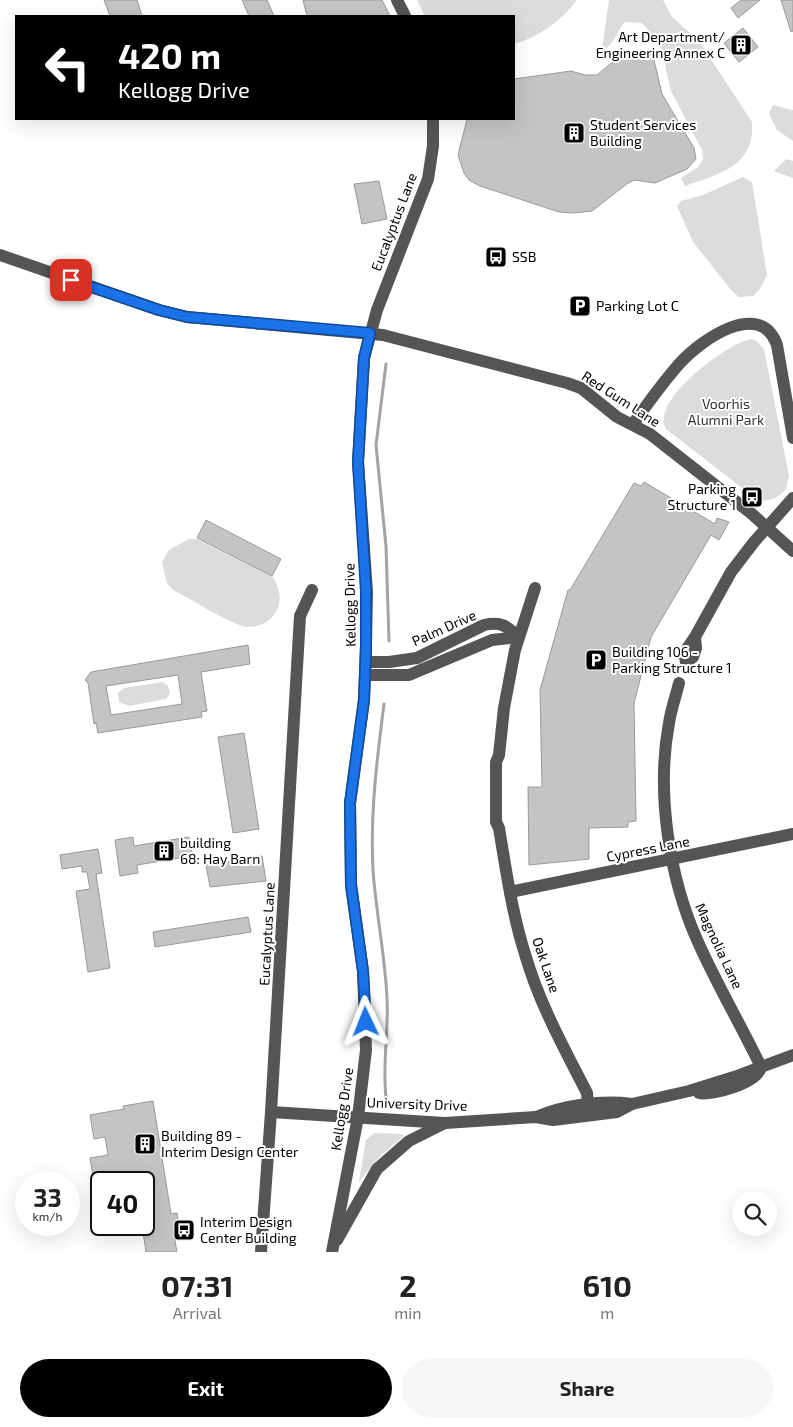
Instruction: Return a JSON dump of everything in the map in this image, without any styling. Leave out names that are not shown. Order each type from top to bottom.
[{"type":"street","points":[[398,0],[405,15]]},
{"type":"street","name":"Eucalyptus Lane","points":[[370,333],[428,179],[434,146],[433,120]]},
{"type":"street","points":[[0,255],[159,310],[187,317],[370,333]]},
{"type":"street","points":[[633,424],[663,383],[691,352],[728,329],[745,323],[758,323],[772,334],[777,344],[793,438]]},
{"type":"street","name":"Red Gum Lane","points":[[370,333],[395,337],[581,388],[617,417],[650,434],[793,551]]},
{"type":"street","name":"Kellogg Drive","points":[[332,1250],[358,1117],[366,1050],[366,1007],[351,885],[350,803],[366,662],[366,592],[358,462],[364,358],[370,333]]},
{"type":"street","points":[[695,637],[731,572],[793,498]]},
{"type":"street","name":"Oak Lane","points":[[535,588],[518,637],[504,708],[499,755],[502,764],[499,828],[510,892],[525,956],[543,1004],[587,1093],[588,1104]]},
{"type":"street","name":"Eucalyptus Lane","points":[[261,1252],[272,1112],[300,616],[312,590]]},
{"type":"street","name":"Palm Drive","points":[[366,662],[389,662],[417,658],[484,625],[494,623],[504,624],[518,637]]},
{"type":"street","points":[[365,675],[409,675],[492,640],[518,637]]},
{"type":"street","name":"Magnolia Lane","points":[[679,683],[668,724],[664,765],[666,812],[672,859],[684,905],[698,942],[761,1068]]},
{"type":"street","name":"Cypress Lane","points":[[510,892],[793,834]]},
{"type":"street","name":"University Drive","points":[[272,1112],[445,1123],[536,1117],[553,1120],[617,1112],[632,1104],[689,1091],[703,1094],[741,1084],[755,1077],[761,1068],[793,1055]]},
{"type":"street","name":"University Drive","points":[[536,1117],[551,1110],[588,1104],[614,1101],[632,1104]]},
{"type":"street","points":[[332,1250],[358,1206],[364,1188],[377,1169],[409,1140],[445,1123]]},
{"type":"green space","points":[[417,0],[577,0],[564,15],[541,33],[515,44],[515,15],[424,15]]},
{"type":"green space","points":[[609,0],[663,0],[672,17],[699,41],[752,122],[748,149],[733,166],[711,177],[685,186],[681,178],[698,167],[703,159],[702,150],[671,91],[660,43],[642,23],[625,22],[610,45],[602,50]]},
{"type":"green space","points":[[773,105],[793,110],[793,141],[777,130],[769,114]]},
{"type":"green space","points":[[786,159],[793,161],[793,178],[774,171]]},
{"type":"green space","points":[[743,177],[752,182],[767,275],[760,289],[753,296],[739,297],[732,291],[693,242],[677,206],[681,201],[703,195]]},
{"type":"green space","name":"Voorhis Alumni Park","points":[[751,339],[757,341],[764,349],[789,476],[786,489],[776,497],[768,500],[755,498],[666,429],[664,417],[669,404],[693,375],[725,351]]},
{"type":"green space","points":[[189,539],[196,539],[273,577],[279,590],[280,600],[272,617],[265,623],[256,626],[242,626],[173,590],[167,583],[162,562],[169,550]]},
{"type":"green space","points":[[163,682],[168,686],[170,693],[166,699],[129,706],[119,702],[118,693],[124,688]]},
{"type":"green space","points":[[374,1133],[402,1134],[404,1136],[381,1155],[359,1182],[366,1140]]},
{"type":"building","points":[[104,0],[137,0],[142,15],[110,15]]},
{"type":"building","points":[[242,0],[267,0],[274,15],[249,15]]},
{"type":"building","points":[[303,0],[382,0],[390,15],[307,15]]},
{"type":"building","points":[[741,0],[760,0],[738,18],[731,8]]},
{"type":"building","points":[[781,0],[793,0],[793,31],[791,32]]},
{"type":"building","name":"Art Department/ Engineering Annex C","points":[[743,28],[758,47],[739,62],[724,43]]},
{"type":"building","name":"Student Services Building","points":[[635,51],[643,51],[653,56],[662,94],[694,148],[696,159],[687,169],[655,183],[635,180],[628,183],[592,211],[573,213],[559,212],[480,186],[469,180],[464,173],[458,155],[467,120],[515,120],[515,79],[571,71],[585,75],[597,75],[620,56]]},
{"type":"building","points":[[379,181],[387,219],[362,224],[354,184]]},
{"type":"building","name":"Building 106 - Parking Structure 1","points":[[644,482],[715,524],[717,518],[729,522],[719,540],[711,535],[651,637],[634,703],[636,821],[628,822],[628,827],[589,828],[589,859],[529,865],[528,787],[542,787],[540,690],[568,590],[570,590],[634,483],[641,486]]},
{"type":"building","points":[[206,520],[281,559],[272,576],[197,538]]},
{"type":"building","points":[[248,645],[250,664],[201,672],[207,711],[201,712],[202,717],[98,733],[96,723],[94,724],[88,683],[85,680],[91,672]],"holes":[[[178,675],[182,704],[111,715],[106,686]]]},
{"type":"building","points":[[244,733],[259,829],[233,833],[218,737]]},
{"type":"building","points":[[133,837],[134,846],[189,837],[192,856],[137,865],[138,873],[120,876],[115,840]]},
{"type":"building","points":[[98,849],[102,873],[96,874],[110,968],[88,972],[76,891],[90,889],[87,872],[82,872],[82,866],[62,869],[60,855]]},
{"type":"building","points":[[262,856],[266,881],[210,887],[206,865]]},
{"type":"building","points":[[248,917],[251,932],[155,947],[153,932]]},
{"type":"building","name":"Building 89 - Interim Design Center","points":[[153,1101],[171,1214],[177,1213],[179,1228],[173,1229],[177,1252],[146,1252],[144,1236],[155,1236],[155,1171],[92,1171],[90,1158],[108,1155],[105,1137],[94,1139],[90,1115],[124,1109],[123,1106]]},
{"type":"waterway","points":[[386,364],[376,445],[386,546],[389,641]]},
{"type":"waterway","points":[[384,704],[375,787],[372,849],[374,886],[387,998],[386,1097]]},
{"type":"place","name":"Art Department/ Engineering Annex C","points":[[741,45]]},
{"type":"place","name":"Student Services Building","points":[[574,133]]},
{"type":"place","name":"SSB","points":[[496,257]]},
{"type":"place","name":"Parking Lot C","points":[[580,306]]},
{"type":"place","name":"Parking Structure 1","points":[[752,497]]},
{"type":"place","name":"Building 106 - Parking Structure 1","points":[[596,660]]},
{"type":"place","name":"building 68: Hay Barn","points":[[164,851]]},
{"type":"place","name":"Building 89 - Interim Design Center","points":[[145,1144]]},
{"type":"place","name":"Interim Design Center Building","points":[[184,1230]]},
{"type":"route","points":[[71,280],[159,310],[187,317],[370,333],[364,358],[358,462],[366,592],[364,700],[350,803],[351,885],[363,971],[366,1022]]}]
